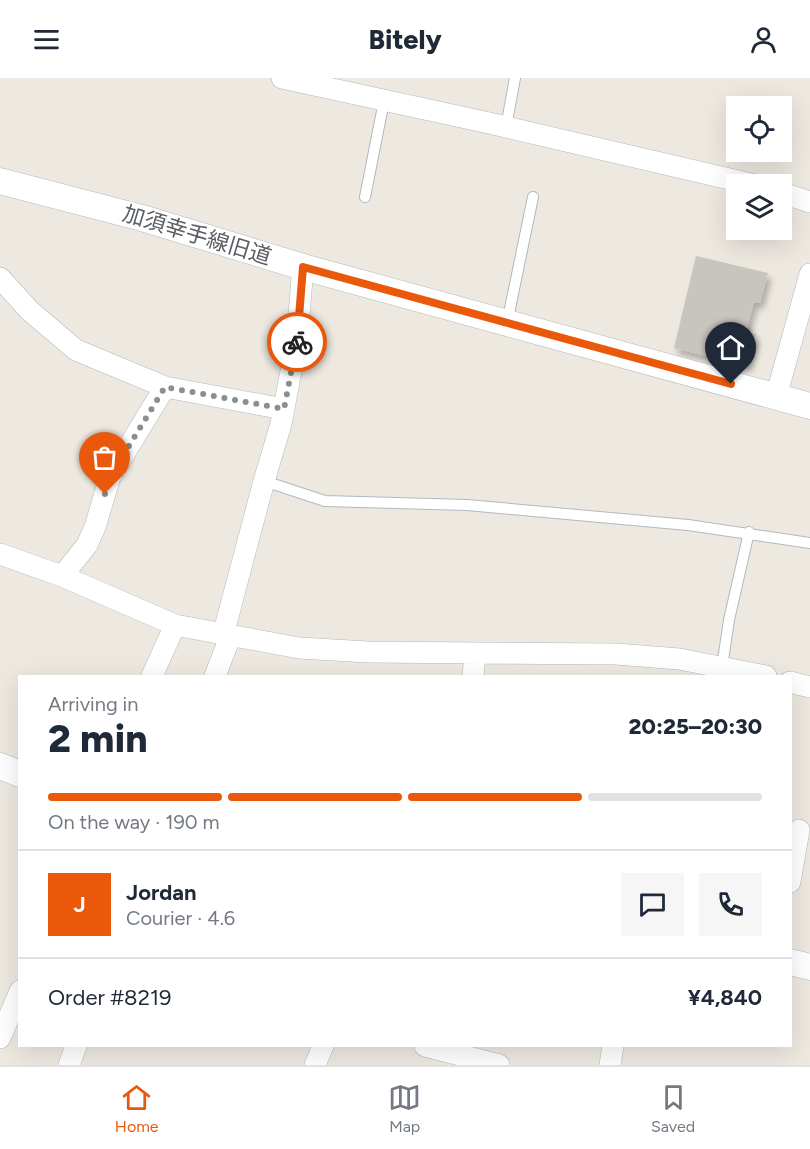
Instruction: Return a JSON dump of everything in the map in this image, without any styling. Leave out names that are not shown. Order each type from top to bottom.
[{"type":"street","points":[[282,78],[726,178]]},
{"type":"street","name":"加須幸手線旧道","points":[[0,181],[142,218],[303,267],[810,406]]},
{"type":"street","points":[[792,196],[810,201]]},
{"type":"street","points":[[215,675],[284,409],[297,339],[303,267]]},
{"type":"street","points":[[776,397],[810,274]]},
{"type":"street","points":[[0,278],[30,310],[76,350],[165,387],[284,409]]},
{"type":"street","points":[[62,576],[87,545],[95,527],[110,477],[165,387]]},
{"type":"street","points":[[0,554],[62,576],[175,625],[299,648],[368,652],[615,654],[678,668],[722,667],[761,675]]},
{"type":"street","points":[[152,675],[175,625]]},
{"type":"street","points":[[473,675],[475,654]]},
{"type":"street","points":[[792,682],[810,687]]},
{"type":"street","points":[[0,765],[18,773]]},
{"type":"street","points":[[792,872],[800,830]]},
{"type":"street","points":[[792,962],[810,967]]},
{"type":"street","points":[[2,1030],[18,995]]},
{"type":"street","points":[[69,1065],[76,1047]]},
{"type":"street","points":[[315,1065],[323,1047]]},
{"type":"street","points":[[426,1047],[450,1058],[499,1065]]},
{"type":"street","points":[[610,1065],[613,1047]]},
{"type":"lane","points":[[506,127],[515,78]]},
{"type":"lane","points":[[365,197],[384,100]]},
{"type":"lane","points":[[507,324],[533,197]]},
{"type":"lane","points":[[264,481],[325,501],[457,504],[688,525],[748,532],[810,543]]},
{"type":"lane","points":[[722,667],[729,620],[748,532]]},
{"type":"building","points":[[696,256],[768,273],[760,303],[754,302],[746,332],[756,334],[748,366],[674,348]]},
{"type":"way so far","points":[[105,494],[110,477],[165,387],[284,409],[297,342]]},
{"type":"route","points":[[297,342],[303,267],[731,384]]}]
